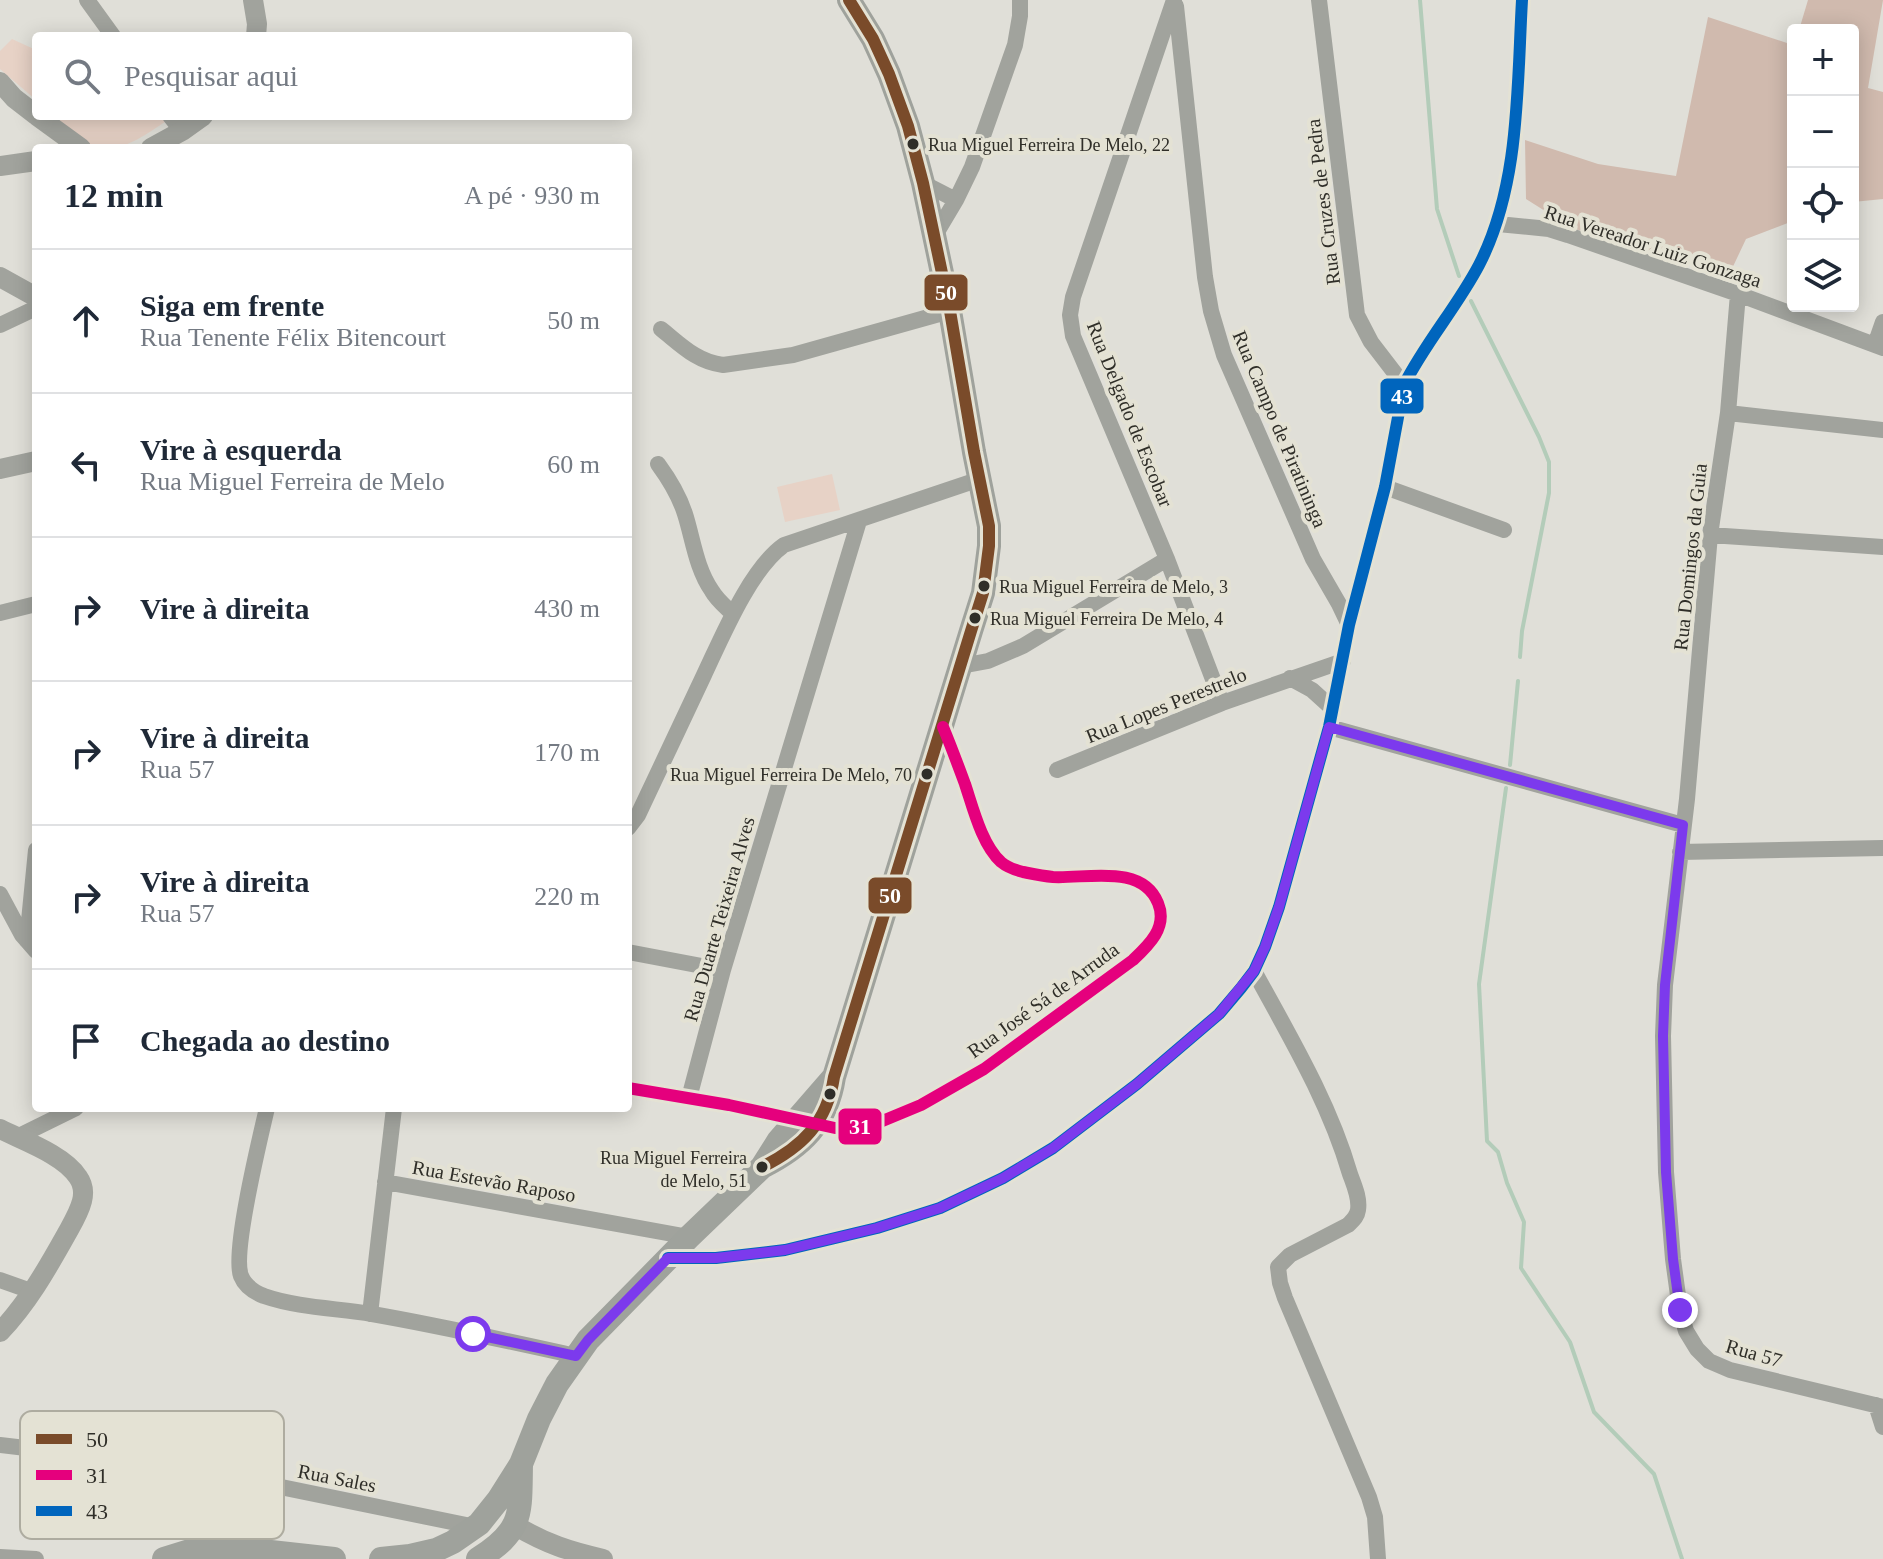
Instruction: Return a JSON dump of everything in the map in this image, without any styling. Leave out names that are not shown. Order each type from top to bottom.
[{"type":"main road","points":[[381,1559],[436,1550],[476,1527],[499,1499],[521,1464],[557,1384],[588,1340],[762,1167],[791,1151],[834,1077],[943,727],[983,593],[989,556],[989,526],[950,311],[908,126],[873,39],[849,0]]},
{"type":"main road","points":[[478,1559],[516,1526],[520,1507],[521,1464]]},
{"type":"main road","points":[[164,1559],[193,1550],[225,1547],[331,1559]]},
{"type":"street","points":[[87,0],[110,32]]},
{"type":"street","points":[[253,0],[256,32]]},
{"type":"street","points":[[934,237],[972,167],[1015,45],[1020,0]]},
{"type":"street","name":"Rua Delgado de Escobar","points":[[1175,0],[1073,297],[1070,315],[1073,336],[1167,559],[1222,703]]},
{"type":"street","name":"Rua Campo de Piratininga","points":[[1175,0],[1211,311],[1224,355],[1307,545],[1349,625]]},
{"type":"street","name":"Rua Cruzes de Pedra","points":[[1319,0],[1357,315],[1371,342],[1404,385]]},
{"type":"street","points":[[668,1258],[716,1258],[773,1252],[877,1228],[940,1208],[1003,1178],[1053,1148],[1173,1054],[1219,1014],[1254,971],[1279,907],[1329,727],[1349,625],[1385,487],[1404,385],[1479,265],[1498,224],[1517,108],[1522,0]]},
{"type":"street","points":[[0,82],[32,112]]},
{"type":"street","points":[[42,120],[76,144]]},
{"type":"street","points":[[155,144],[176,124]]},
{"type":"street","points":[[0,166],[32,162]]},
{"type":"street","points":[[923,183],[956,200]]},
{"type":"street","name":"Rua Vereador Luiz Gonzaga","points":[[1498,224],[1549,229],[1738,294],[1787,307]]},
{"type":"street","points":[[0,277],[32,295]]},
{"type":"street","name":"Rua Domingos da Guia","points":[[1683,825],[1710,535],[1728,413],[1738,294]]},
{"type":"street","points":[[0,325],[32,310]]},
{"type":"street","points":[[661,329],[693,355],[712,364],[723,365],[793,355],[950,311]]},
{"type":"street","name":"Rua Vereador Luiz Gonzaga","points":[[1804,312],[1879,347]]},
{"type":"street","points":[[1879,347],[1883,322]]},
{"type":"street","points":[[1728,413],[1883,430]]},
{"type":"street","points":[[0,469],[32,462]]},
{"type":"street","points":[[658,464],[684,511],[706,582],[733,614]]},
{"type":"street","points":[[632,823],[733,614],[774,552],[784,545],[980,479]]},
{"type":"street","points":[[1385,487],[1504,530]]},
{"type":"street","name":"Rua Duarte Teixeira Alves","points":[[689,1098],[723,970],[859,521]]},
{"type":"street","points":[[1710,535],[1883,547]]},
{"type":"street","points":[[961,666],[988,661],[1023,646],[1167,559]]},
{"type":"street","points":[[0,613],[32,605]]},
{"type":"street","name":"Rua Lopes Perestrelo","points":[[1057,770],[1222,703],[1343,661]]},
{"type":"street","points":[[1290,678],[1312,690],[1333,709]]},
{"type":"street","name":"Rua José Sá de Arruda","points":[[807,1122],[835,1128],[854,1128],[880,1122],[921,1105],[984,1069],[1133,960],[1151,943],[1157,932],[1161,918],[1155,895],[1132,879],[1036,875],[1012,869],[1001,862],[981,830],[943,727]]},
{"type":"street","points":[[1329,727],[1683,825]]},
{"type":"street","name":"Rua 57","points":[[1683,825],[1665,985],[1663,1036],[1666,1172],[1673,1259],[1686,1331],[1709,1361],[1730,1370],[1879,1406]]},
{"type":"street","points":[[1680,852],[1883,848]]},
{"type":"street","points":[[0,894],[31,946]]},
{"type":"street","points":[[632,953],[723,970]]},
{"type":"street","points":[[1254,971],[1321,1095],[1357,1198],[1359,1208],[1354,1220],[1290,1255],[1278,1267],[1278,1274],[1285,1298],[1369,1497],[1375,1517],[1378,1559]]},
{"type":"street","points":[[632,1089],[807,1122]]},
{"type":"street","points":[[9,1133],[65,1112]]},
{"type":"street","points":[[266,1112],[240,1251],[239,1269],[248,1287],[260,1295],[284,1302],[370,1314],[576,1356]]},
{"type":"street","points":[[370,1314],[394,1112]]},
{"type":"street","points":[[0,1332],[17,1313],[49,1265],[79,1212],[83,1198],[82,1184],[77,1174],[57,1158],[9,1133]]},
{"type":"street","name":"Rua Estevão Raposo","points":[[385,1182],[689,1237]]},
{"type":"street","points":[[0,1280],[31,1291]]},
{"type":"street","points":[[1879,1406],[1883,1427]]},
{"type":"street","name":"Rua Sales","points":[[0,1445],[20,1447]]},
{"type":"street","name":"Rua Sales","points":[[284,1488],[476,1527]]},
{"type":"street","points":[[516,1526],[563,1550],[603,1559]]},
{"type":"street","points":[[0,1557],[36,1559]]},
{"type":"shaded area","points":[[1808,0],[1883,0],[1868,88],[1883,92],[1883,199],[1859,201],[1859,24],[1801,24]]},
{"type":"shaded area","points":[[1708,17],[1787,43],[1787,223],[1746,239],[1729,275],[1572,228],[1526,199],[1525,140],[1598,164],[1676,176]]},
{"type":"shaded area","points":[[12,39],[32,48],[32,97],[0,69],[0,51]]},
{"type":"shaded area","points":[[59,120],[165,122],[128,144],[88,144]]},
{"type":"shaded area","points":[[832,474],[840,510],[785,522],[777,487]]},
{"type":"waterway","points":[[1420,0],[1437,209],[1459,276]]},
{"type":"waterway","points":[[1471,301],[1549,462],[1549,493],[1522,631],[1520,657]]},
{"type":"waterway","points":[[1510,765],[1518,681]]},
{"type":"waterway","points":[[1506,788],[1479,984],[1487,1141],[1498,1152],[1524,1222],[1521,1268],[1570,1342],[1594,1412],[1654,1474],[1682,1559]]},
{"type":"transit line","name":"50","points":[[762,1167],[801,1142],[819,1120],[831,1093],[983,593],[989,546],[989,526],[950,311],[923,183],[908,126],[889,74],[873,39],[849,0]]},
{"type":"transit line","name":"43","points":[[668,1258],[716,1258],[785,1250],[877,1228],[940,1208],[1003,1178],[1053,1148],[1137,1084],[1219,1014],[1254,971],[1279,907],[1329,727],[1349,625],[1385,487],[1404,385],[1479,265],[1502,202],[1514,136],[1522,0]]},
{"type":"transit line","name":"31","points":[[632,1089],[729,1105],[835,1128],[854,1128],[880,1122],[921,1105],[984,1069],[1145,948],[1161,920],[1158,903],[1150,890],[1139,882],[1112,876],[1053,877],[1034,874],[1008,867],[994,855],[979,826],[943,727]]},
{"type":"place","name":"Rua Miguel Ferreira De Melo, 22","points":[[913,144]]},
{"type":"place","name":"Rua Miguel Ferreira de Melo, 3","points":[[984,586]]},
{"type":"place","name":"Rua Miguel Ferreira De Melo, 4","points":[[975,618]]},
{"type":"place","name":"Rua Miguel Ferreira De Melo, 70","points":[[927,774]]},
{"type":"place","name":"Rua Miguel Ferreira de Melo, 51","points":[[762,1167]]},
{"type":"route","points":[[473,1334],[576,1356],[668,1258],[716,1258],[785,1250],[877,1228],[940,1208],[1003,1178],[1053,1148],[1185,1044],[1219,1014],[1254,971],[1279,907],[1329,727],[1683,825],[1665,985],[1663,1036],[1666,1172],[1680,1310]]}]
